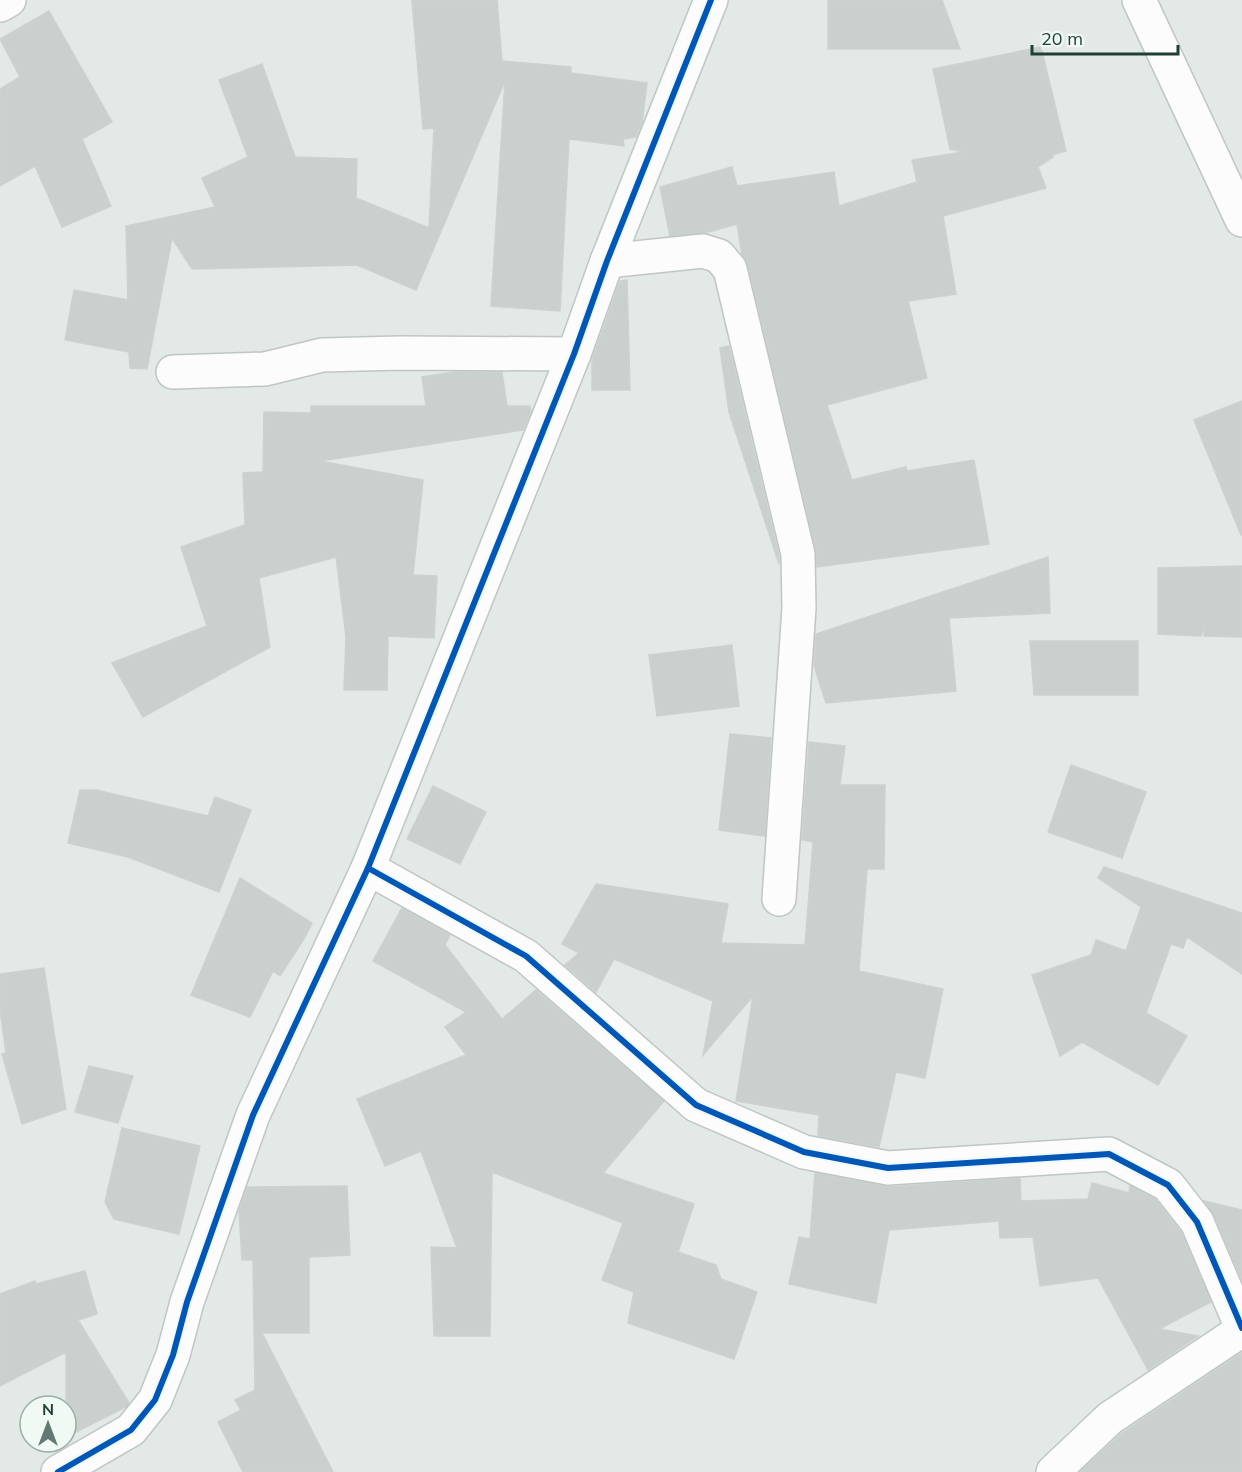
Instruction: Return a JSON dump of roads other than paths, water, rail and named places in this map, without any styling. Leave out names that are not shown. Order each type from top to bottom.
[{"type":"street","points":[[0,5],[9,0]]},
{"type":"street","points":[[58,1472],[131,1430],[155,1400],[173,1354],[187,1302],[253,1115],[368,868],[574,354],[607,261],[711,0]]},
{"type":"street","points":[[1139,0],[1242,219]]},
{"type":"street","points":[[607,261],[703,251],[719,256],[730,268],[798,554],[799,608],[779,899]]},
{"type":"street","points":[[173,372],[265,369],[322,355],[400,352],[574,354]]},
{"type":"street","points":[[368,868],[526,956],[696,1105],[804,1152],[888,1168],[1109,1154],[1168,1185],[1197,1222],[1242,1329],[1110,1418],[1053,1472]]}]
